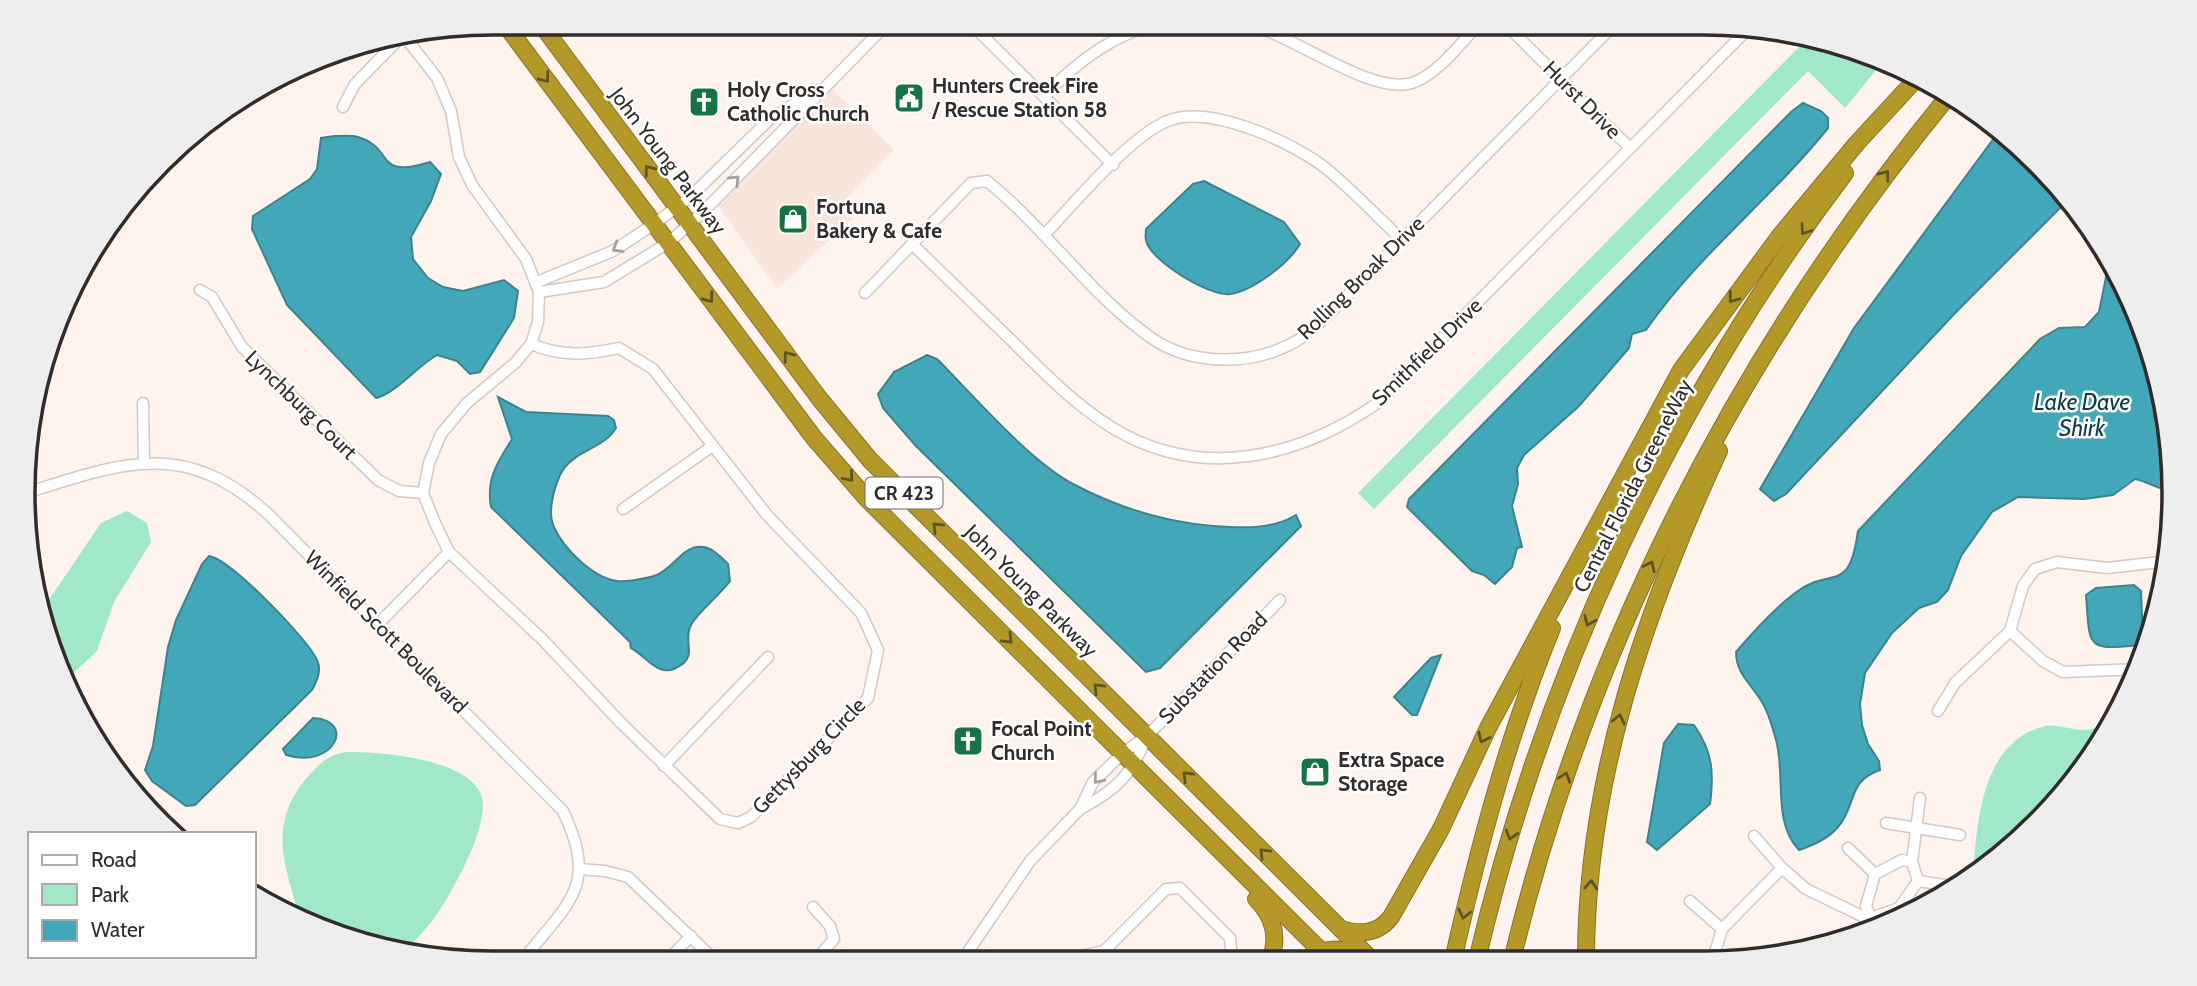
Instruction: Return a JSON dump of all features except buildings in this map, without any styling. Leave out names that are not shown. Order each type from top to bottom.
[{"type":"highway","name":"CR 423","points":[[513,35],[814,438],[867,499],[1322,951]]},
{"type":"highway","name":"John Young Parkway","points":[[549,35],[819,398],[870,460],[1363,951]]},
{"type":"highway","points":[[1341,929],[1371,932],[1384,925],[1391,917],[1441,829],[1488,729],[1681,370],[1779,237],[1857,143],[1912,85]]},
{"type":"highway","name":"Central Florida GreeneWay","points":[[1479,951],[1509,841],[1560,691],[1613,567],[1652,485],[1706,386],[1764,289],[1840,179],[1913,85]]},
{"type":"highway","points":[[1515,951],[1562,786],[1626,621],[1702,461],[1763,355],[1817,271],[1867,199],[1943,103]]},
{"type":"highway","points":[[1587,951],[1592,868],[1603,790],[1622,704],[1647,624],[1671,556],[1730,426],[1817,271]]},
{"type":"highway","points":[[1455,951],[1482,832],[1521,706],[1578,561]]},
{"type":"highway","points":[[1168,797],[1189,832],[1268,912],[1275,934],[1274,951]]},
{"type":"street","points":[[538,287],[585,286],[604,282],[668,243],[690,225],[876,35]]},
{"type":"street","points":[[985,35],[1113,165]]},
{"type":"street","points":[[1044,96],[1070,69],[1121,35]]},
{"type":"street","points":[[1280,35],[1362,76],[1392,85],[1412,83],[1430,73],[1468,35]]},
{"type":"street","name":"Hurst Drive","points":[[1516,35],[1630,148]]},
{"type":"street","name":"Rolling Broak Drive","points":[[912,244],[971,183],[987,181],[1150,337],[1179,351],[1221,360],[1254,357],[1276,351],[1300,339],[1604,35]]},
{"type":"street","name":"Smithfield Drive","points":[[912,244],[1054,383],[1113,429],[1153,447],[1191,456],[1233,458],[1269,455],[1313,441],[1347,424],[1379,402],[1740,37]]},
{"type":"street","points":[[408,43],[437,78],[451,111],[460,157],[472,185],[526,259],[538,287],[538,322],[531,344],[515,363],[467,403],[441,434],[429,463],[423,493]]},
{"type":"street","points":[[343,107],[355,84],[394,46]]},
{"type":"street","points":[[538,287],[613,251],[654,225],[677,208],[770,119],[828,83]]},
{"type":"street","points":[[1044,235],[1142,136],[1169,120],[1209,116],[1238,123],[1327,169],[1402,240]]},
{"type":"street","points":[[865,293],[912,244]]},
{"type":"street","points":[[578,268],[585,286]]},
{"type":"street","name":"Lynchburg Court","points":[[200,290],[212,297],[242,347],[377,480],[399,491],[423,493]]},
{"type":"street","name":"Gettysburg Circle","points":[[423,493],[449,552],[542,639],[720,819],[738,822],[751,817],[868,698],[878,650],[861,613],[799,551],[711,447],[653,369],[619,348],[582,356],[554,354],[531,344]]},
{"type":"street","points":[[143,403],[144,462]]},
{"type":"street","points":[[623,509],[711,447]]},
{"type":"street","name":"Winfield Scott Boulevard","points":[[35,490],[116,466],[144,462],[197,470],[247,495],[552,797],[573,832],[579,869],[566,909],[530,951]]},
{"type":"street","points":[[378,624],[449,552]]},
{"type":"street","points":[[1938,711],[1955,683],[2010,631],[2023,586],[2035,569],[2057,562],[2079,567],[2107,568],[2156,562]]},
{"type":"street","name":"Substation Road","points":[[1147,736],[1280,600]]},
{"type":"street","points":[[2010,631],[2043,662],[2063,672],[2127,669]]},
{"type":"street","points":[[664,765],[768,657]]},
{"type":"street","points":[[969,951],[1030,861],[1080,809],[1093,782],[1123,753],[1147,736]]},
{"type":"street","points":[[1080,809],[1107,795],[1136,766],[1147,736]]},
{"type":"street","points":[[1918,881],[1912,862],[1919,827],[1920,798]]},
{"type":"street","points":[[1886,823],[1960,835]]},
{"type":"street","points":[[1754,836],[1782,868],[1806,889],[1871,918],[1891,911]]},
{"type":"street","points":[[1848,848],[1875,874]]},
{"type":"street","points":[[1871,918],[1866,906],[1875,874],[1902,860],[1912,862]]},
{"type":"street","points":[[1716,951],[1722,929],[1782,868]]},
{"type":"street","points":[[579,869],[605,871],[628,877],[707,951]]},
{"type":"street","points":[[1918,881],[1941,885]]},
{"type":"street","points":[[1900,907],[1918,881]]},
{"type":"street","points":[[1104,951],[1166,890],[1180,888],[1230,938],[1231,951]]},
{"type":"street","points":[[1690,901],[1722,929]]},
{"type":"street","points":[[813,907],[831,926],[834,939],[824,951]]},
{"type":"street","points":[[677,951],[691,936]]},
{"type":"shaded area","points":[[832,89],[894,150],[844,201],[853,218],[777,289],[717,204]]},
{"type":"green space","points":[[1800,46],[1851,59],[1877,69],[1845,108],[1808,71],[1374,509],[1358,493]]},
{"type":"green space","points":[[127,511],[147,523],[151,542],[114,602],[97,651],[73,674],[59,640],[48,601],[101,523]]},
{"type":"green space","points":[[2045,726],[2098,727],[2048,795],[2028,817],[1974,862],[1986,787],[1995,766],[2007,749],[2024,735]]},
{"type":"green space","points":[[347,752],[380,753],[419,759],[456,771],[471,781],[480,792],[483,804],[481,819],[470,854],[444,903],[412,943],[346,927],[297,907],[283,848],[286,815],[304,781],[318,766],[333,756]]},
{"type":"water","points":[[1803,103],[1821,111],[1828,118],[1828,128],[1783,179],[1688,277],[1646,330],[1632,334],[1629,348],[1579,406],[1524,455],[1517,468],[1518,484],[1512,506],[1522,547],[1517,548],[1512,567],[1495,584],[1484,575],[1472,571],[1407,507],[1409,499],[1791,112]]},
{"type":"water","points":[[355,136],[369,142],[392,165],[412,167],[430,162],[441,174],[431,201],[411,237],[413,259],[428,278],[443,287],[463,291],[504,280],[518,291],[514,318],[480,372],[470,374],[457,361],[437,355],[391,391],[376,398],[287,305],[252,229],[253,216],[310,179],[317,169],[321,138]]},
{"type":"water","points":[[1994,139],[2028,169],[2061,207],[1956,312],[1786,494],[1774,501],[1760,489],[1854,328]]},
{"type":"water","points":[[1204,181],[1284,222],[1300,244],[1270,275],[1239,292],[1221,293],[1195,284],[1169,267],[1150,248],[1146,240],[1146,229],[1193,184]]},
{"type":"water","name":"Lake Dave Shirk","points":[[2107,274],[2127,318],[2146,374],[2158,433],[2162,489],[2135,479],[2113,495],[2084,499],[2018,497],[1992,512],[1961,556],[1948,590],[1937,602],[1919,608],[1892,633],[1865,673],[1860,704],[1862,725],[1868,744],[1879,761],[1880,770],[1862,780],[1844,819],[1834,831],[1820,841],[1799,850],[1785,826],[1779,754],[1772,726],[1759,697],[1742,674],[1736,652],[1779,606],[1795,593],[1808,585],[1844,572],[1854,551],[1858,531],[2040,339],[2059,328],[2085,327],[2099,312]]},
{"type":"water","points":[[927,355],[937,359],[1040,461],[1058,475],[1091,493],[1124,507],[1195,524],[1256,527],[1287,520],[1296,515],[1301,526],[1160,668],[1146,672],[915,445],[883,408],[878,394],[894,372]]},
{"type":"water","points":[[498,397],[526,412],[608,416],[614,420],[616,428],[610,435],[565,467],[552,501],[552,521],[558,535],[572,553],[589,568],[617,581],[640,579],[660,574],[686,552],[697,547],[714,551],[728,564],[730,581],[689,628],[689,654],[682,664],[673,669],[660,669],[631,648],[630,642],[491,507],[491,480],[512,439]]},
{"type":"water","points":[[209,556],[219,560],[250,584],[284,618],[310,649],[317,660],[319,672],[312,690],[195,805],[186,806],[152,781],[145,770],[153,746],[168,647],[176,620],[202,564]]},
{"type":"water","points":[[2134,585],[2141,591],[2142,625],[2136,645],[2109,647],[2094,642],[2088,626],[2086,595],[2096,588]]},
{"type":"water","points":[[1441,655],[1417,715],[1412,715],[1394,697],[1431,658]]},
{"type":"water","points":[[313,718],[326,721],[334,727],[334,743],[317,756],[303,758],[286,755],[283,749]]},
{"type":"water","points":[[1678,724],[1694,725],[1705,744],[1712,772],[1710,804],[1657,850],[1647,842],[1664,743]]},
{"type":"place","name":"Hunters Creek Fire / Rescue Station 58","points":[[909,98]]},
{"type":"place","name":"Holy Cross Catholic Church","points":[[704,102]]},
{"type":"place","name":"Fortuna Bakery & Cafe","points":[[793,219]]},
{"type":"place","name":"Focal Point Church","points":[[968,741]]},
{"type":"place","name":"Extra Space Storage","points":[[1315,772]]}]
